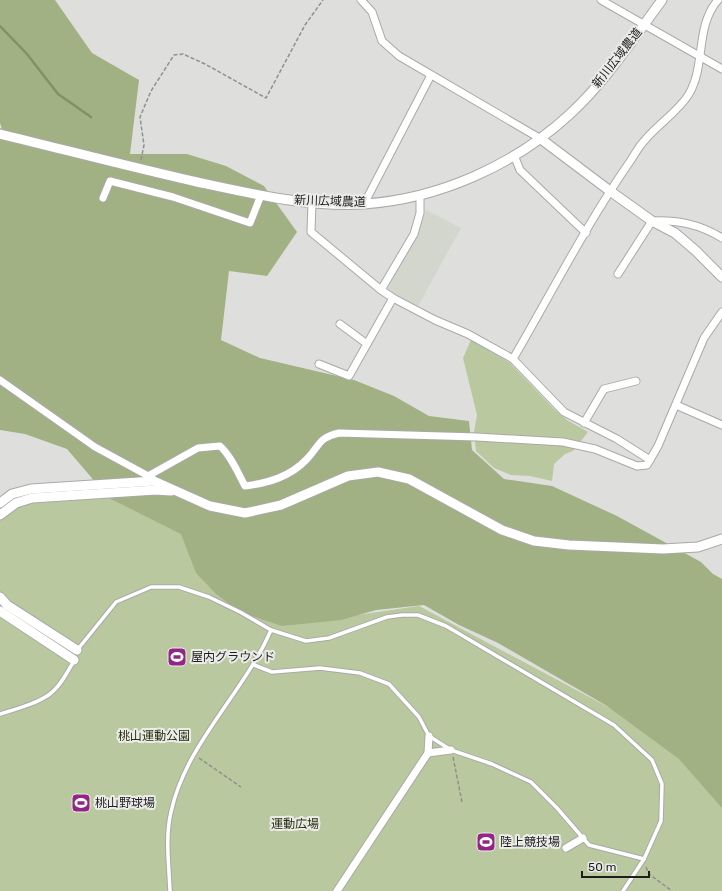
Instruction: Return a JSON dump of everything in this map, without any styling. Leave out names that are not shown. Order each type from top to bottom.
[{"type":"street","points":[[361,0],[372,12],[382,42],[399,56],[541,139],[610,191],[652,220],[675,233],[696,251],[722,277]]},
{"type":"street","points":[[601,0],[722,69]]},
{"type":"street","name":"新川広域農道","points":[[0,134],[140,169],[261,195],[312,203],[364,204],[420,195],[499,165],[541,139],[571,113],[613,67],[662,0]]},
{"type":"street","points":[[513,359],[610,191],[644,141],[689,94],[696,79],[702,37],[711,8],[718,0]]},
{"type":"street","points":[[364,204],[431,75]]},
{"type":"street","points":[[514,155],[520,170],[586,233]]},
{"type":"street","points":[[103,198],[110,181],[173,197],[250,223],[261,195]]},
{"type":"street","points":[[381,290],[414,234],[420,213],[420,195]]},
{"type":"street","points":[[312,203],[310,232],[381,290],[392,298],[468,334],[513,359],[564,412],[617,439],[650,460]]},
{"type":"street","points":[[652,220],[673,220],[701,226],[722,238]]},
{"type":"street","points":[[618,274],[652,220]]},
{"type":"street","points":[[319,364],[348,376],[392,298]]},
{"type":"street","points":[[148,476],[198,448],[220,446],[228,453],[245,486],[266,484],[287,475],[306,460],[325,436],[339,433],[555,442],[595,449],[637,466],[647,465],[676,405],[704,338],[722,312]]},
{"type":"street","points":[[340,324],[367,344]]},
{"type":"street","points":[[0,380],[95,447],[174,491]]},
{"type":"street","points":[[584,423],[604,389],[636,381]]},
{"type":"street","points":[[676,405],[722,425]]},
{"type":"street","points":[[0,503],[12,494],[31,489],[154,481],[210,506],[245,513],[281,505],[348,476],[378,472],[409,479],[502,530],[534,541],[568,545],[663,549],[698,547],[722,539]]},
{"type":"street","points":[[0,515],[16,503],[32,498],[156,490],[174,491]]},
{"type":"street","points":[[0,597],[7,605],[78,650]]},
{"type":"street","points":[[0,611],[74,660]]},
{"type":"street","points":[[337,891],[428,753],[429,736]]},
{"type":"street","points":[[428,753],[451,750]]},
{"type":"street","points":[[566,848],[583,838]]},
{"type":"lane","points":[[0,714],[50,694],[63,680],[78,650],[116,602],[151,587],[178,587],[209,597],[240,612],[271,630],[306,641],[329,638],[386,617],[418,615],[446,626],[614,725],[652,760],[662,784],[661,821],[644,859],[623,891]]},
{"type":"lane","points":[[170,891],[169,845],[171,812],[176,793],[194,755],[254,665],[271,630]]},
{"type":"lane","points":[[254,665],[272,672],[320,668],[360,673],[389,684],[419,717],[429,736],[451,750],[492,764],[531,782],[557,808],[590,845],[644,859]]},
{"type":"path","points":[[140,169],[144,145],[140,117],[151,91],[174,55],[183,54],[266,98],[305,25],[323,0]]},
{"type":"path","points":[[451,750],[462,802]]},
{"type":"path","points":[[194,755],[241,787]]},
{"type":"path","points":[[644,859],[649,874],[672,891]]},
{"type":"shaded area","points":[[426,210],[461,228],[418,306],[387,290],[417,235]]},
{"type":"green space","points":[[0,0],[55,0],[92,53],[139,80],[130,154],[187,154],[226,166],[264,186],[297,232],[267,276],[229,271],[221,340],[260,358],[354,380],[394,396],[429,416],[469,421],[472,450],[504,479],[552,486],[617,516],[701,562],[713,574],[722,579],[722,808],[679,759],[607,706],[498,643],[459,625],[424,605],[376,610],[341,620],[282,626],[240,612],[216,594],[196,573],[181,534],[109,498],[67,449],[25,434],[0,430],[0,128],[2,129],[0,123]]},
{"type":"green space","points":[[471,340],[510,363],[554,409],[567,420],[588,432],[573,451],[565,454],[554,464],[552,481],[530,476],[511,475],[494,468],[476,451],[474,432],[477,415],[463,358]]},
{"type":"green space","name":"桃山運動公園","points":[[174,491],[282,626],[419,606],[679,745],[722,793],[722,891],[0,891],[0,506]]},
{"type":"waterway","points":[[0,26],[27,54],[58,94],[91,117]]},
{"type":"place","name":"屋内グラウンド","points":[[177,657]]},
{"type":"place","name":"桃山野球場","points":[[81,803]]},
{"type":"place","name":"陸上競技場","points":[[486,842]]},
{"type":"park label","name":"運動広場","points":[[295,824]]}]
